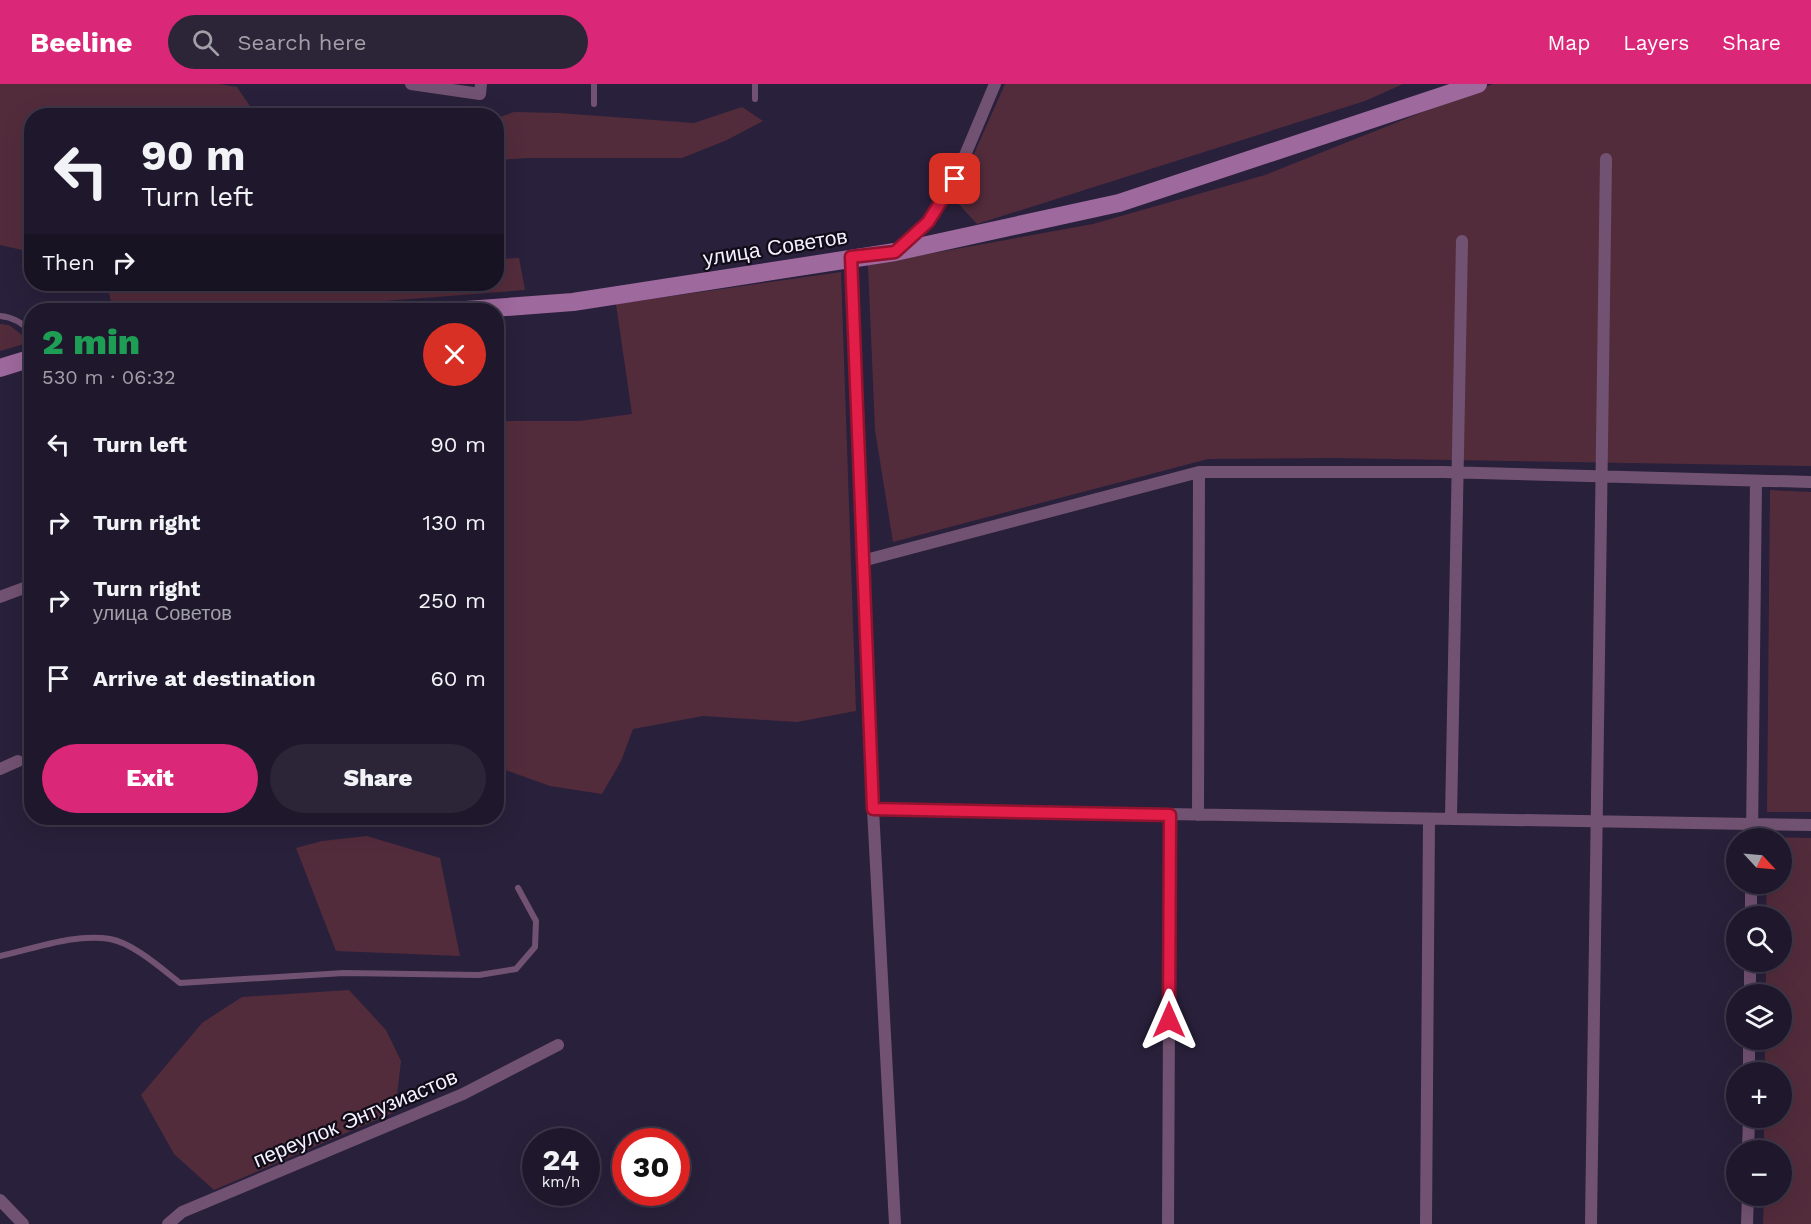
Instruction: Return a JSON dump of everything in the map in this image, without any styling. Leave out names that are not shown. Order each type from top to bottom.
[{"type":"main road","name":"улица Советов","points":[[504,307],[573,302],[851,257],[895,252],[1119,203],[1478,84]]},
{"type":"main road","points":[[0,368],[24,360]]},
{"type":"street","points":[[411,84],[480,94],[482,84]]},
{"type":"street","points":[[895,252],[928,222],[955,179],[995,84]]},
{"type":"street","points":[[1591,1224],[1606,159]]},
{"type":"street","points":[[1451,819],[1462,241]]},
{"type":"street","points":[[851,257],[873,809],[895,1224]]},
{"type":"street","points":[[1198,815],[1199,472]]},
{"type":"street","points":[[862,561],[1199,472],[1458,473],[1811,482]]},
{"type":"street","points":[[1752,828],[1756,480]]},
{"type":"street","points":[[0,597],[24,588]]},
{"type":"street","points":[[0,769],[18,761]]},
{"type":"street","points":[[873,809],[1811,825]]},
{"type":"street","points":[[1168,1224],[1170,815]]},
{"type":"street","points":[[1426,1224],[1429,819]]},
{"type":"street","name":"переулок Энтузиастов","points":[[168,1224],[182,1212],[463,1094],[558,1045]]},
{"type":"street","points":[[0,1200],[23,1224]]},
{"type":"street","points":[[1747,1224],[1748,1206]]},
{"type":"lane","points":[[594,84],[594,104]]},
{"type":"lane","points":[[755,84],[755,99]]},
{"type":"lane","points":[[0,315],[24,324]]},
{"type":"lane","points":[[0,956],[82,938],[111,939],[148,958],[180,983],[344,972],[479,975],[516,969],[535,946],[536,921],[518,888]]},
{"type":"shaded area","points":[[0,84],[219,84],[237,87],[251,108],[24,108],[24,250],[0,245]]},
{"type":"shaded area","points":[[1005,84],[1403,84],[1365,101],[977,224],[954,199]]},
{"type":"shaded area","points":[[1493,84],[1811,84],[1811,466],[1334,458],[1208,459],[893,542],[875,430],[868,265],[1093,224],[1265,175]]},
{"type":"shaded area","points":[[742,107],[763,121],[727,140],[682,158],[504,160],[504,116],[514,112],[694,123]]},
{"type":"shaded area","points":[[519,258],[525,290],[359,303],[111,303],[109,291],[504,291],[504,259]]},
{"type":"shaded area","points":[[841,272],[856,711],[797,722],[703,716],[633,729],[621,761],[602,794],[550,786],[504,770],[504,421],[579,421],[632,414],[616,304]]},
{"type":"shaded area","points":[[0,324],[9,325],[24,337],[24,344],[0,351]]},
{"type":"shaded area","points":[[1770,490],[1811,492],[1811,812],[1767,812]]},
{"type":"shaded area","points":[[367,836],[440,858],[460,956],[336,951],[296,848],[322,841]]},
{"type":"shaded area","points":[[1792,838],[1811,838],[1811,1224],[1763,1224],[1764,1206],[1792,1206],[1792,1140],[1764,1140],[1764,1128],[1792,1128],[1792,1062],[1765,1062],[1765,1050],[1792,1050],[1792,984],[1766,984],[1766,972],[1792,972],[1792,906],[1766,906],[1767,894],[1792,894]]},
{"type":"shaded area","points":[[349,990],[386,1030],[401,1061],[395,1112],[214,1190],[174,1154],[141,1095],[202,1023],[242,997]]},
{"type":"route","points":[[955,179],[928,222],[895,252],[851,257],[873,809],[1170,815],[1169,1020]]}]
